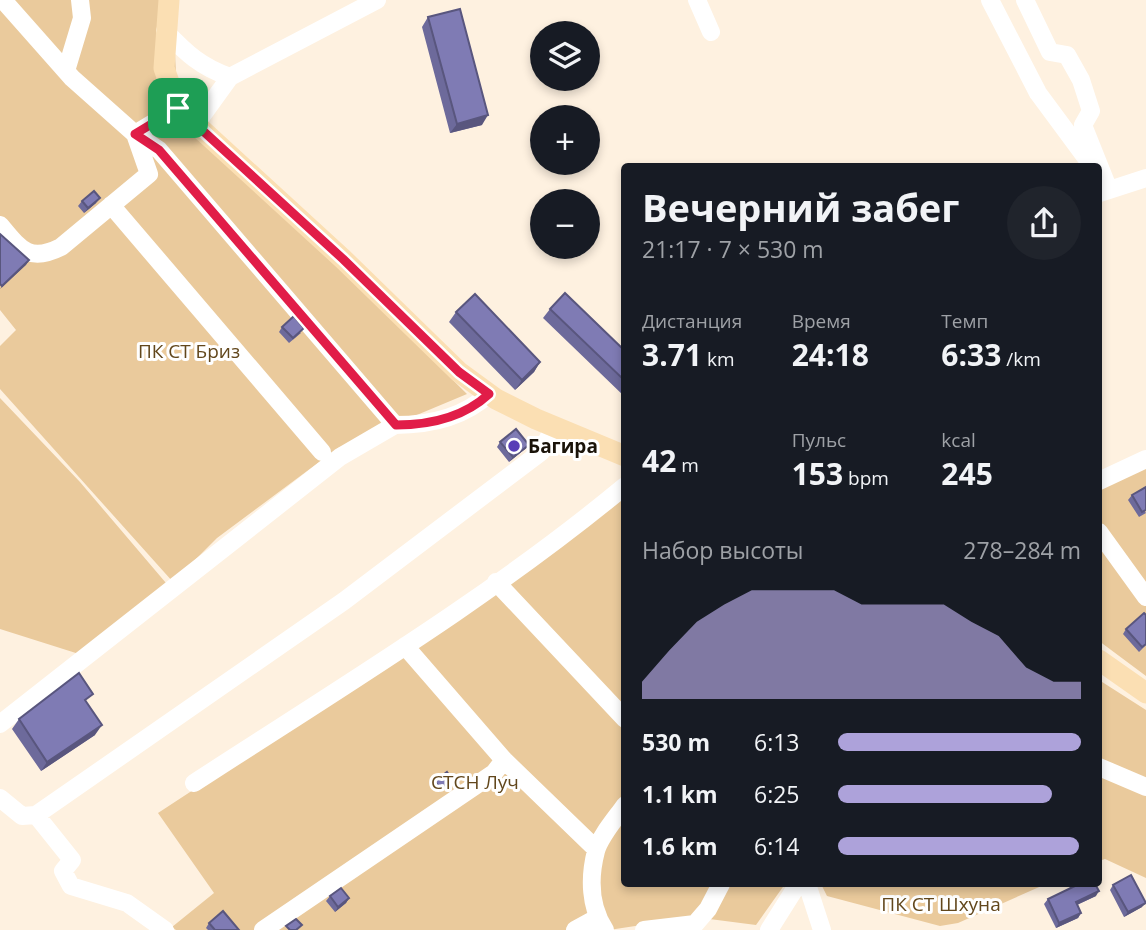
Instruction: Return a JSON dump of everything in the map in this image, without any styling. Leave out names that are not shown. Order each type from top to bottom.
[{"type":"main road","points":[[169,0],[164,68],[178,108],[459,372],[489,394],[554,427],[621,454]]},
{"type":"main road","points":[[1102,662],[1146,693]]},
{"type":"street","points":[[4,0],[65,71],[135,134],[159,150],[396,425]]},
{"type":"street","points":[[65,71],[82,18],[80,0]]},
{"type":"street","points":[[196,124],[230,77],[377,0]]},
{"type":"street","points":[[697,0],[711,32]]},
{"type":"street","points":[[990,0],[1038,93],[1090,163]]},
{"type":"street","points":[[1026,0],[1050,52],[1067,55],[1080,80],[1091,111],[1083,125],[1095,163]]},
{"type":"street","points":[[165,31],[189,57],[207,69],[230,77]]},
{"type":"street","points":[[135,134],[178,108]]},
{"type":"street","points":[[0,225],[24,251],[37,256],[61,247],[149,174],[135,134]]},
{"type":"street","points":[[1102,187],[1146,178]]},
{"type":"street","points":[[111,205],[322,452]]},
{"type":"street","points":[[1,722],[340,457],[396,425],[419,425],[450,417],[476,406],[489,394]]},
{"type":"street","points":[[0,798],[22,816],[36,815],[344,601],[541,452],[554,427]]},
{"type":"street","points":[[1102,480],[1146,459]]},
{"type":"street","points":[[194,783],[405,646],[584,520],[621,489]]},
{"type":"street","points":[[1102,536],[1146,597]]},
{"type":"street","points":[[496,582],[621,715]]},
{"type":"street","points":[[405,646],[504,760],[596,849]]},
{"type":"street","points":[[263,930],[494,773],[504,760]]},
{"type":"street","points":[[1102,768],[1146,787]]},
{"type":"street","points":[[575,930],[601,924],[592,896],[596,849],[621,811]]},
{"type":"street","points":[[36,815],[72,860],[64,871],[71,886],[127,903],[165,930]]},
{"type":"street","points":[[645,930],[689,927],[695,924],[708,909],[719,887]]},
{"type":"street","points":[[769,930],[797,887]]},
{"type":"street","points":[[808,887],[822,930]]},
{"type":"green space","name":"ПК СТ Бриз","points":[[0,0],[172,0],[178,108],[467,394],[338,448],[217,538],[173,582],[0,389],[0,346],[16,330],[0,310]]},
{"type":"green space","points":[[0,398],[80,482],[166,583],[79,654],[0,629]]},
{"type":"green space","points":[[1146,452],[1146,676],[1102,643],[1102,474]]},
{"type":"green space","name":"СТСН Луч","points":[[621,498],[621,887],[783,887],[756,925],[694,917],[609,930],[176,930],[172,927],[214,893],[158,813],[508,584]]},
{"type":"green space","points":[[1102,682],[1146,710],[1146,878],[1102,860]]},
{"type":"green space","name":"ПК СТ Шхуна","points":[[822,887],[1039,887],[958,923],[940,926],[827,896]]},
{"type":"building","points":[[460,9],[488,115],[457,124],[428,17]]},
{"type":"building","points":[[94,191],[100,198],[88,208],[82,201]]},
{"type":"building","points":[[0,234],[29,260],[2,286],[0,284]]},
{"type":"building","points":[[565,293],[621,347],[621,377],[550,309]]},
{"type":"building","points":[[475,294],[540,362],[522,380],[456,312]]},
{"type":"building","points":[[294,316],[304,328],[293,338],[282,327]]},
{"type":"building","points":[[516,429],[529,445],[513,457],[500,442]]},
{"type":"building","points":[[1146,487],[1146,510],[1142,512],[1132,495]]},
{"type":"building","points":[[1144,613],[1146,644],[1142,647],[1126,629]]},
{"type":"building","points":[[79,673],[93,694],[85,700],[102,725],[47,762],[19,719]]},
{"type":"building","points":[[447,772],[453,780],[440,789],[435,781]]},
{"type":"building","points":[[1131,875],[1146,903],[1128,912],[1113,885]]},
{"type":"building","points":[[1073,887],[1097,887],[1099,891],[1076,902],[1081,913],[1059,923],[1048,899]]},
{"type":"building","points":[[341,888],[349,898],[338,907],[330,896]]},
{"type":"building","points":[[223,911],[239,930],[215,930],[209,923]]},
{"type":"building","points":[[296,919],[302,925],[296,930],[290,930],[286,926]]},
{"type":"place","name":"Багира","points":[[514,446]]},
{"type":"route","points":[[178,108],[343,259],[459,372],[489,394],[476,406],[450,417],[419,425],[396,425],[159,150],[135,134],[178,108]]}]
